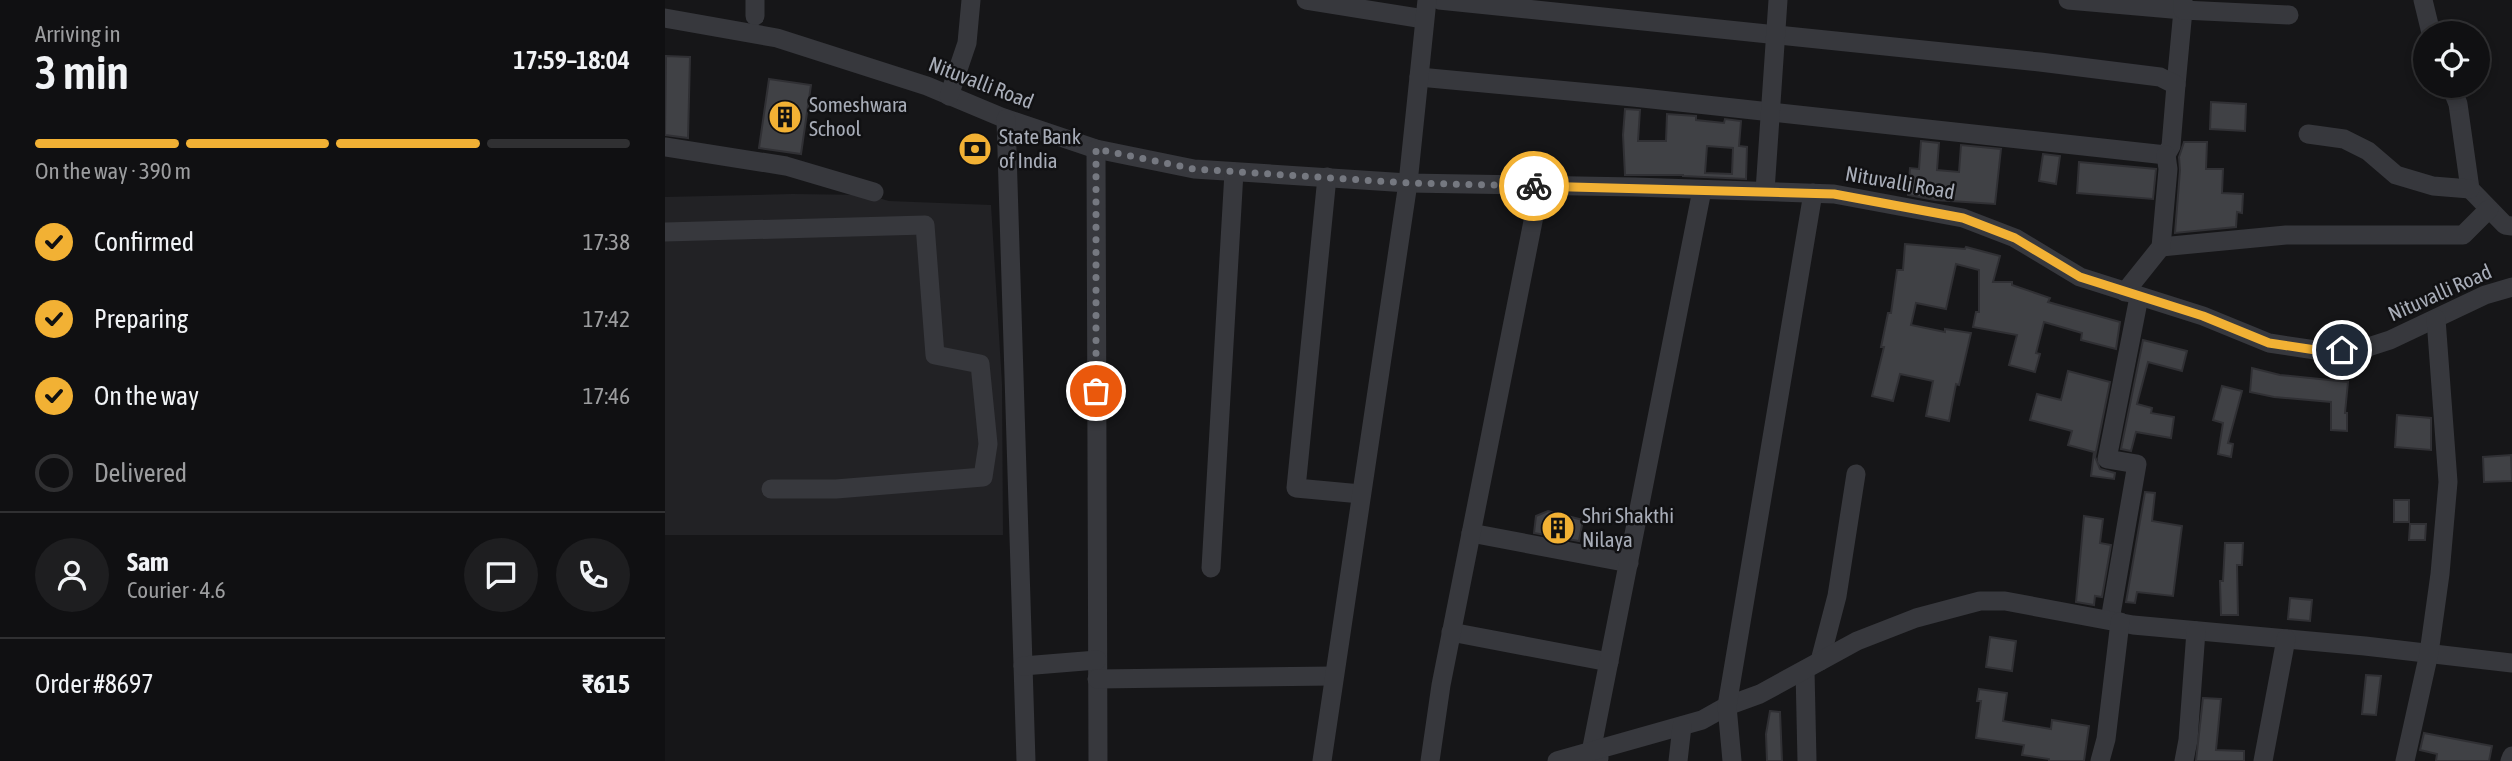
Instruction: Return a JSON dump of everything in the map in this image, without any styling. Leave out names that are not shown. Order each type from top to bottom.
[{"type":"street","points":[[949,96],[967,43],[971,0]]},
{"type":"street","points":[[1305,0],[1426,10],[1408,183],[1322,761]]},
{"type":"street","points":[[1439,0],[2053,63],[2159,77],[2176,85]]},
{"type":"street","points":[[1765,191],[1778,0]]},
{"type":"street","points":[[2067,0],[2183,5],[2289,15]]},
{"type":"street","points":[[2423,0],[2428,21]]},
{"type":"street","points":[[2100,761],[2106,739],[2115,621],[2137,464],[2107,458],[2132,294],[2161,247],[2168,169],[2166,155],[2171,146],[2183,5]]},
{"type":"street","name":"Nituvalli Road","points":[[665,18],[777,38],[1096,149],[1194,169],[1408,183],[1834,194],[1963,218],[2015,238],[2080,277],[2203,316],[2269,343],[2322,351],[2362,349],[2390,340],[2485,295],[2512,287]]},
{"type":"street","points":[[1419,77],[2166,155]]},
{"type":"street","points":[[2456,98],[2470,189],[2505,225],[2512,226]]},
{"type":"street","points":[[1006,119],[1026,761]]},
{"type":"street","points":[[2308,134],[2344,139],[2368,151],[2396,175],[2433,186],[2470,189]]},
{"type":"street","points":[[665,147],[786,166],[874,192]]},
{"type":"street","points":[[1096,149],[1098,761]]},
{"type":"street","points":[[1211,569],[1234,172]]},
{"type":"street","points":[[1327,177],[1296,488],[1361,494]]},
{"type":"street","points":[[1430,761],[1451,632],[1540,186]]},
{"type":"street","points":[[1597,756],[1609,662],[1702,190]]},
{"type":"street","points":[[1732,761],[1727,706],[1813,193]]},
{"type":"street","points":[[2161,247],[2285,235],[2463,235],[2489,209]]},
{"type":"street","points":[[665,232],[925,225],[935,355],[980,364],[988,444],[983,477],[836,489],[771,489]]},
{"type":"street","points":[[2406,761],[2428,653],[2440,573],[2448,482],[2435,319]]},
{"type":"street","points":[[1807,761],[1812,666],[1837,596],[1856,474]]},
{"type":"street","points":[[1471,533],[1629,564]]},
{"type":"street","points":[[1557,761],[1597,756],[1702,720],[1727,706],[1760,694],[1857,641],[1916,618],[1980,601],[2005,601],[2115,621],[2196,631],[2512,663]]},
{"type":"street","points":[[2184,761],[2196,631]]},
{"type":"street","points":[[1451,632],[1609,662]]},
{"type":"street","points":[[2263,761],[2285,639]]},
{"type":"street","points":[[1023,666],[1334,676]]},
{"type":"street","points":[[1678,761],[1682,726]]},
{"type":"street","points":[[2510,761],[2512,756]]},
{"type":"shaded area","points":[[868,195],[889,201],[991,205],[1002,384],[1003,535],[665,535],[665,197]]},
{"type":"building","points":[[666,56],[690,57],[688,138],[665,135]]},
{"type":"building","name":"Someshwara School","points":[[769,79],[811,85],[801,154],[759,148]]},
{"type":"building","points":[[2211,102],[2246,104],[2245,131],[2210,129]]},
{"type":"building","points":[[1625,109],[1640,110],[1638,141],[1666,141],[1667,114],[1696,116],[1696,120],[1724,123],[1725,119],[1741,121],[1739,146],[1747,147],[1746,179],[1625,175]],"holes":[[[1707,146],[1733,148],[1732,174],[1705,173]]]},
{"type":"building","points":[[1921,141],[1939,143],[1937,170],[1959,172],[1961,145],[2001,149],[1995,204],[1935,200],[1908,195],[1910,168],[1919,169]]},
{"type":"building","points":[[2184,142],[2207,142],[2206,169],[2223,169],[2222,193],[2243,194],[2242,213],[2237,212],[2236,227],[2175,233],[2179,157]]},
{"type":"building","points":[[2043,154],[2060,156],[2056,184],[2039,181]]},
{"type":"building","points":[[2079,162],[2156,169],[2153,199],[2077,193]]},
{"type":"building","points":[[1905,244],[1966,247],[2000,256],[1993,282],[2012,282],[2012,285],[2050,298],[2048,302],[2120,322],[2116,349],[2081,340],[2082,333],[2044,322],[2036,353],[2040,354],[2035,372],[2009,365],[2017,335],[1973,327],[1976,312],[1979,312],[1979,270],[1956,264],[1946,309],[1916,303],[1911,325],[1945,332],[1945,329],[1971,333],[1959,385],[1956,384],[1949,421],[1926,416],[1933,381],[1900,374],[1893,401],[1872,396],[1884,347],[1881,347],[1888,313],[1891,313],[1897,270],[1903,270]]},
{"type":"building","points":[[2143,340],[2187,351],[2182,371],[2148,362],[2137,404],[2152,408],[2151,413],[2174,417],[2171,438],[2136,432],[2131,451],[2121,449]]},
{"type":"building","points":[[2252,368],[2280,375],[2348,382],[2345,413],[2347,431],[2331,430],[2331,402],[2250,392]]},
{"type":"building","points":[[2068,371],[2110,382],[2095,457],[2100,469],[2115,473],[2114,479],[2091,476],[2094,452],[2068,445],[2072,431],[2030,420],[2037,394],[2061,400]]},
{"type":"building","points":[[2222,386],[2242,391],[2228,443],[2233,444],[2231,457],[2218,454],[2223,423],[2213,420]]},
{"type":"building","points":[[2397,415],[2431,418],[2431,450],[2395,447]]},
{"type":"building","points":[[2511,455],[2512,481],[2484,482],[2483,457]]},
{"type":"building","points":[[2145,492],[2155,493],[2152,521],[2182,526],[2173,596],[2137,592],[2135,603],[2126,602]]},
{"type":"building","points":[[2394,500],[2409,500],[2409,522],[2394,522]]},
{"type":"building","name":"Shri Shakthi Nilaya","points":[[1548,511],[1583,520],[1579,541],[1534,533],[1536,516]]},
{"type":"building","points":[[2084,516],[2103,519],[2100,543],[2111,545],[2102,597],[2095,596],[2094,605],[2076,602]]},
{"type":"building","points":[[2410,524],[2426,524],[2425,540],[2409,540]]},
{"type":"building","points":[[2225,543],[2243,543],[2242,565],[2237,565],[2238,615],[2221,615],[2220,581],[2223,581]]},
{"type":"building","points":[[2290,598],[2312,600],[2310,621],[2288,619]]},
{"type":"building","points":[[1990,637],[2016,641],[2012,671],[1986,667]]},
{"type":"building","points":[[2366,675],[2381,676],[2376,715],[2362,714]]},
{"type":"building","points":[[1979,689],[2007,693],[2003,721],[2051,729],[2052,720],[2089,726],[2084,761],[2049,761],[2022,755],[2024,745],[1976,738],[1981,701],[1977,701]]},
{"type":"building","points":[[2203,698],[2221,699],[2216,750],[2244,751],[2244,761],[2196,761]]},
{"type":"building","points":[[1770,711],[1780,712],[1782,761],[1767,761],[1766,734]]},
{"type":"building","points":[[2424,733],[2492,746],[2489,761],[2436,761],[2437,754],[2420,750]]},
{"type":"way so far","points":[[1096,391],[1096,149],[1194,169],[1408,183],[1534,186]]},
{"type":"place","name":"Someshwara School","points":[[785,117]]},
{"type":"place","name":"State Bank of India","points":[[975,149]]},
{"type":"place","name":"Shri Shakthi Nilaya","points":[[1558,528]]},
{"type":"route","points":[[1534,186],[1834,194],[1963,218],[2015,238],[2080,277],[2203,316],[2269,343],[2322,351],[2342,350]]}]
